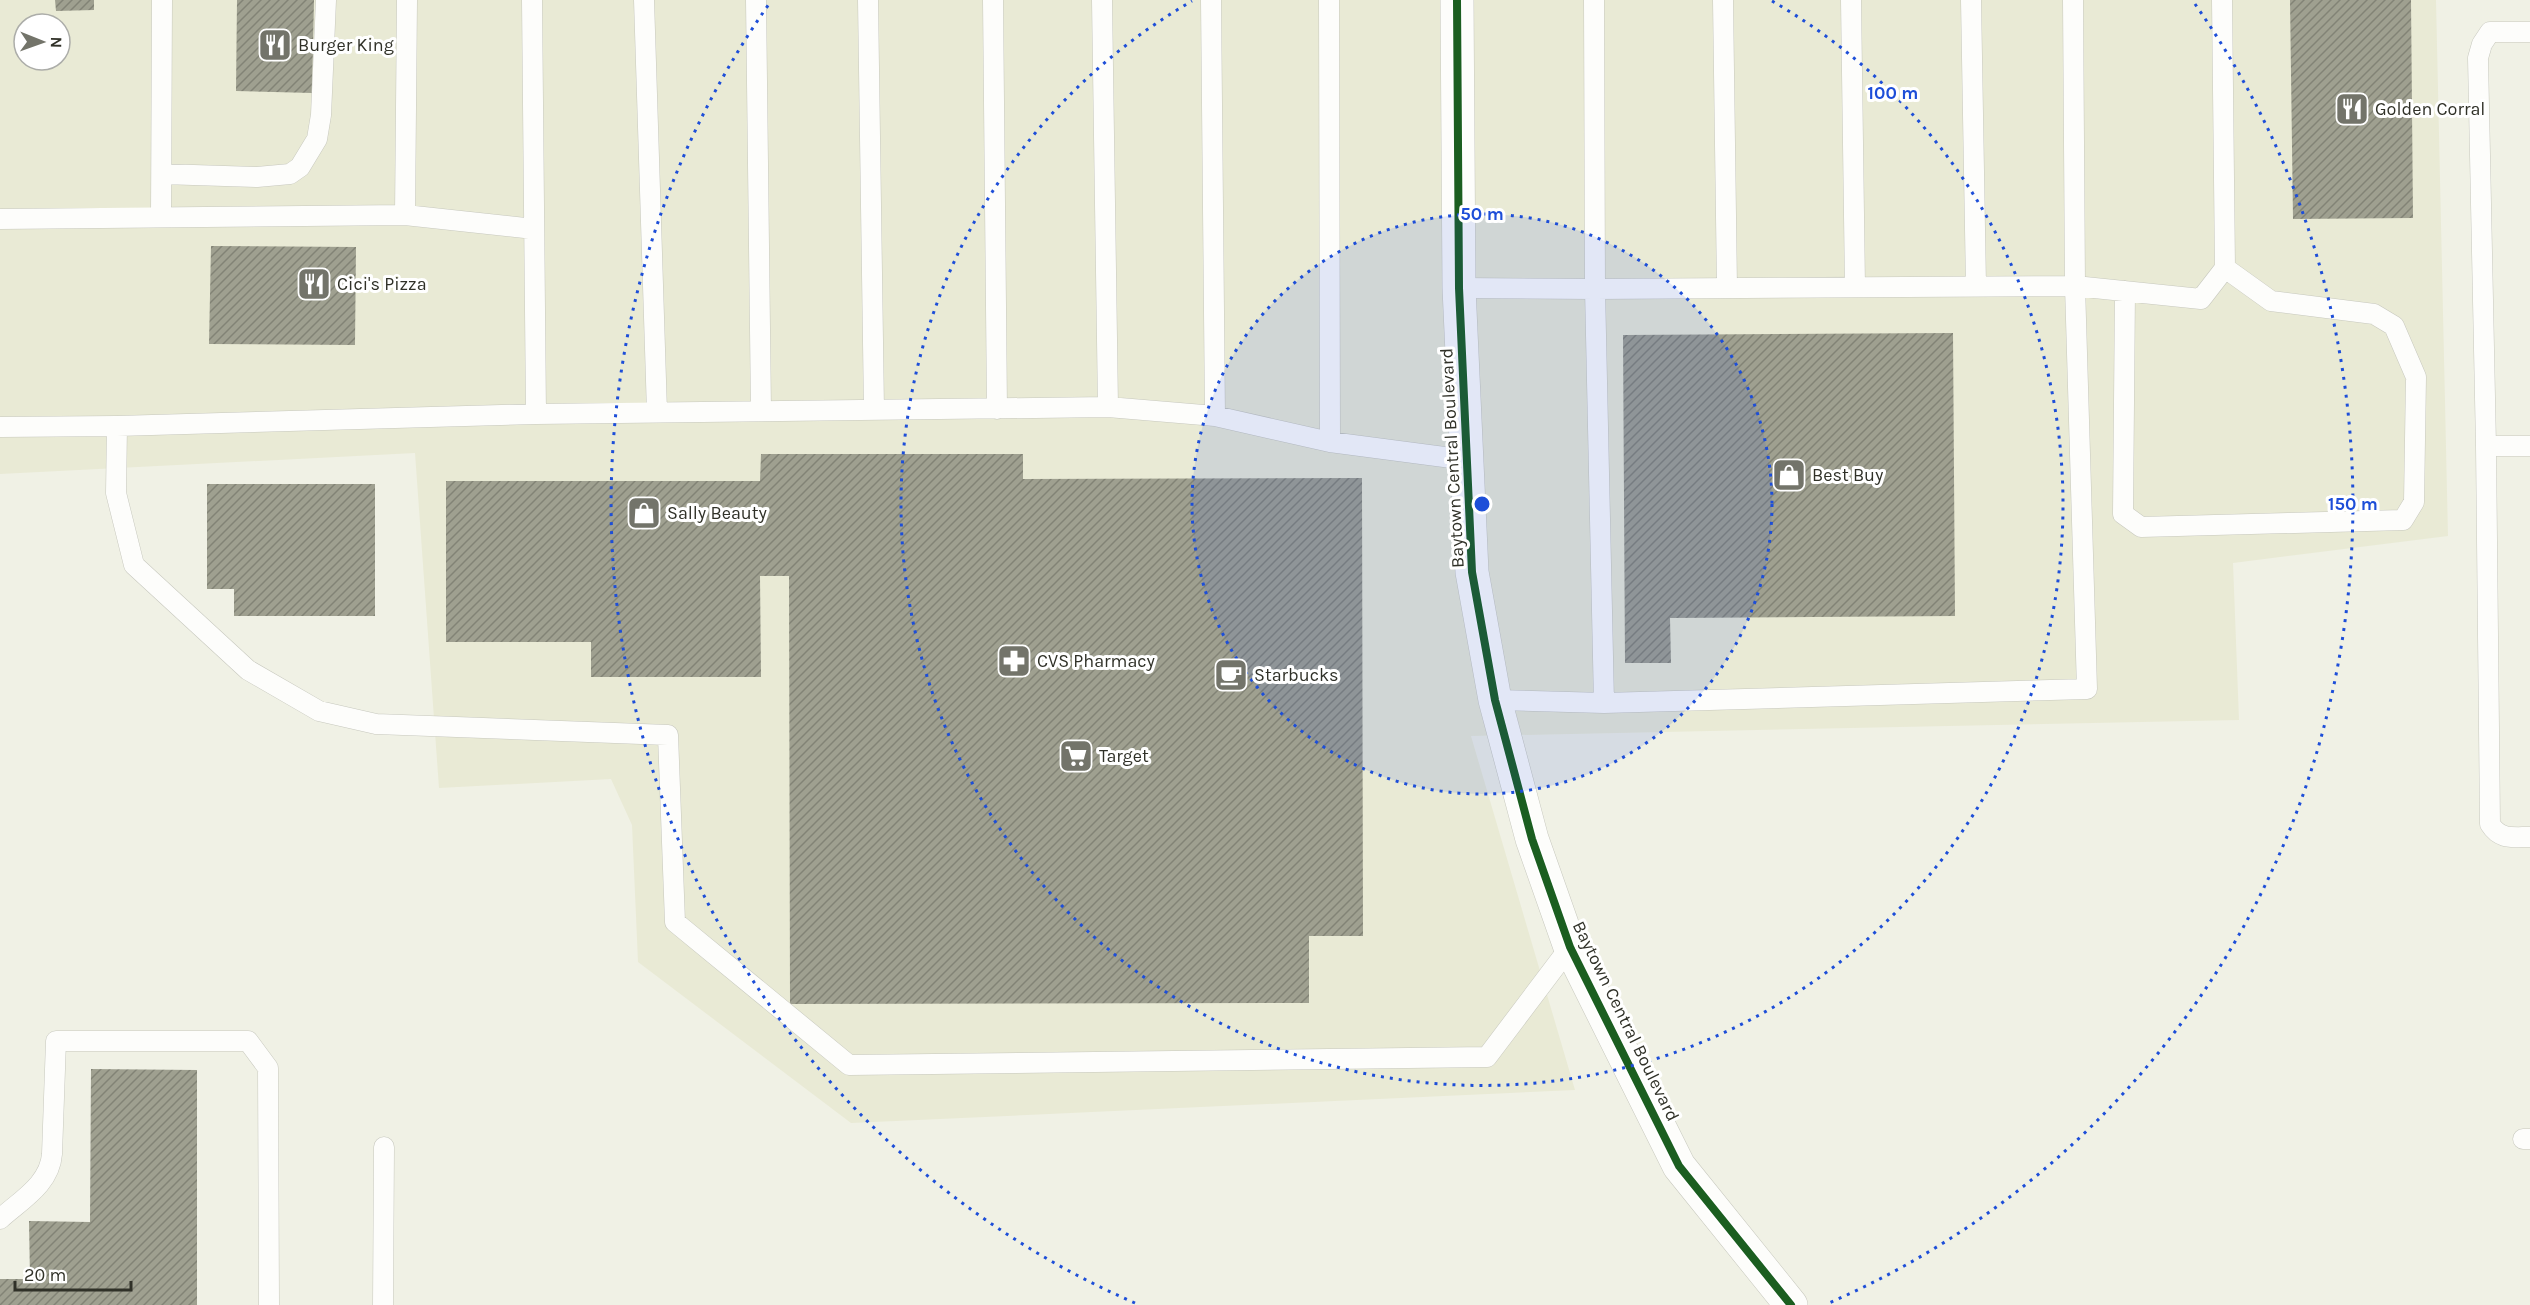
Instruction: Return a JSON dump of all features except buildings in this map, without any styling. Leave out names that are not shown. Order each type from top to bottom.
[{"type":"street","name":"Baytown Central Boulevard","points":[[1457,0],[1459,288],[1472,572],[1495,700],[1532,839],[1570,947],[1679,1166],[1791,1305]]},
{"type":"lane","points":[[161,217],[162,0]]},
{"type":"lane","points":[[162,174],[258,177],[290,174],[300,167],[317,139],[321,115],[326,0]]},
{"type":"lane","points":[[405,215],[407,0]]},
{"type":"lane","points":[[532,0],[536,414]]},
{"type":"lane","points":[[644,0],[657,412]]},
{"type":"lane","points":[[756,0],[761,411]]},
{"type":"lane","points":[[868,0],[874,410]]},
{"type":"lane","points":[[993,0],[997,409]]},
{"type":"lane","points":[[1102,0],[1108,407]]},
{"type":"lane","points":[[1211,0],[1215,416]]},
{"type":"lane","points":[[1329,0],[1330,442]]},
{"type":"lane","points":[[1594,0],[1595,289],[1604,703]]},
{"type":"lane","points":[[1723,0],[1727,288]]},
{"type":"lane","points":[[1851,0],[1855,287]]},
{"type":"lane","points":[[1971,0],[1976,286]]},
{"type":"lane","points":[[1495,700],[1604,703],[2087,689],[2074,286],[2073,0]]},
{"type":"lane","points":[[1459,288],[2074,286],[2200,299],[2225,268],[2222,0]]},
{"type":"lane","points":[[2530,32],[2490,33],[2482,44],[2478,58],[2486,446],[2490,824],[2495,833],[2509,837],[2530,837]]},
{"type":"lane","points":[[0,219],[405,215],[534,229]]},
{"type":"lane","points":[[2125,291],[2123,514],[2141,526],[2403,520],[2414,502],[2416,377],[2394,326],[2374,314],[2271,301],[2225,268]]},
{"type":"lane","points":[[0,427],[117,426],[536,414],[1108,407],[1215,416],[1330,442],[1467,460]]},
{"type":"lane","points":[[117,426],[116,493],[134,564],[248,670],[319,711],[376,724],[668,735],[675,922],[849,1065],[1487,1057],[1570,947]]},
{"type":"lane","points":[[2486,446],[2530,446]]},
{"type":"lane","points":[[0,1219],[43,1181],[49,1172],[52,1154],[56,1041],[248,1041],[268,1068],[269,1305]]},
{"type":"lane","points":[[383,1305],[384,1147]]},
{"type":"shaded area","points":[[0,0],[2436,0],[2448,536],[2233,563],[2239,720],[1471,736],[1575,1090],[851,1123],[638,962],[632,825],[611,779],[439,788],[415,453],[0,474]]},
{"type":"cycle path","points":[[1457,0],[1459,288],[1472,572],[1495,700],[1532,839],[1570,947],[1679,1166],[1791,1305]]},
{"type":"place","name":"Burger King","points":[[275,45]]},
{"type":"place","name":"Golden Corral","points":[[2352,109]]},
{"type":"place","name":"Cici's Pizza","points":[[314,284]]},
{"type":"place","name":"Best Buy","points":[[1789,475]]},
{"type":"place","name":"Sally Beauty","points":[[644,513]]},
{"type":"place","name":"CVS Pharmacy","points":[[1014,661]]},
{"type":"place","name":"Starbucks","points":[[1231,675]]},
{"type":"place","name":"Target","points":[[1076,756]]}]
